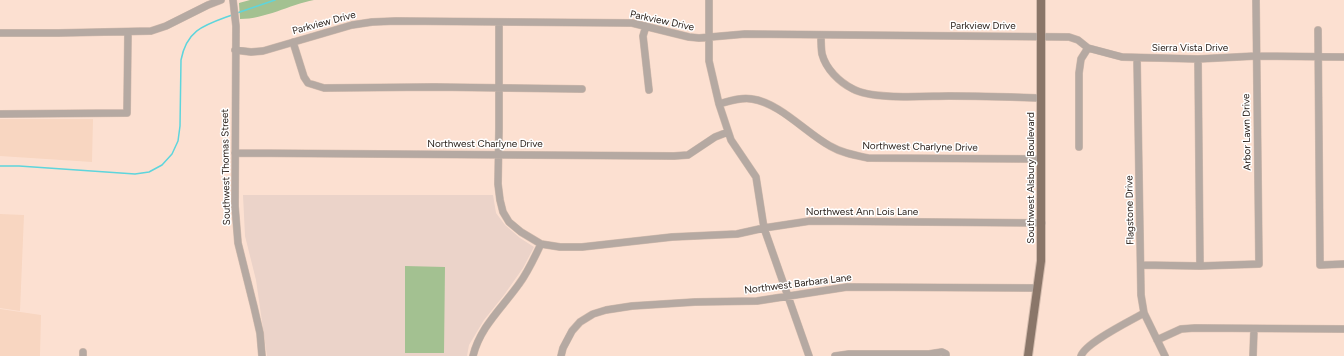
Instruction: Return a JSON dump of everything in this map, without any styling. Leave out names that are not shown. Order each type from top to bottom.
[{"type":"main road","name":"Southwest Alsbury Boulevard","points":[[1028,356],[1041,261],[1041,0]]},
{"type":"street","points":[[0,33],[151,31],[166,26],[179,18],[221,0]]},
{"type":"street","name":"Arbor Lawn Drive","points":[[1200,266],[1259,264],[1256,0]]},
{"type":"street","points":[[709,2],[709,61],[719,104],[728,132],[736,148],[756,177],[764,228],[809,356]]},
{"type":"street","name":"Southwest Thomas Street","points":[[234,3],[236,18],[235,206],[238,243],[260,333],[262,356]]},
{"type":"street","name":"Parkview Drive","points":[[235,50],[251,52],[263,51],[352,25],[372,22],[632,23],[689,37],[699,38],[745,34],[1040,36]]},
{"type":"street","points":[[472,356],[484,328],[525,275],[541,244],[521,232],[509,222],[503,212],[498,184],[498,22]]},
{"type":"street","points":[[646,26],[643,36],[649,90]]},
{"type":"street","points":[[1318,30],[1320,265],[1344,264]]},
{"type":"street","points":[[0,114],[127,113],[128,32]]},
{"type":"street","points":[[821,35],[822,53],[828,68],[841,82],[863,94],[1040,98]]},
{"type":"street","name":"Sierra Vista Drive","points":[[1040,36],[1069,37],[1078,40],[1088,48],[1122,57],[1198,59],[1256,56],[1344,57]]},
{"type":"street","points":[[293,42],[304,77],[308,83],[324,88],[582,89]]},
{"type":"street","points":[[1079,147],[1079,73],[1081,59],[1088,48]]},
{"type":"street","name":"Flagstone Drive","points":[[1137,58],[1141,295],[1144,313],[1165,356]]},
{"type":"street","points":[[1141,265],[1200,266],[1198,59]]},
{"type":"street","name":"Northwest Charlyne Drive","points":[[719,104],[741,98],[751,98],[762,101],[784,114],[829,146],[841,152],[868,158],[1042,159]]},
{"type":"street","name":"Northwest Charlyne Drive","points":[[236,152],[688,155],[715,137],[728,132]]},
{"type":"street","name":"Northwest Ann Lois Lane","points":[[541,244],[560,247],[582,247],[672,237],[737,234],[810,221],[1042,223]]},
{"type":"street","name":"Northwest Barbara Lane","points":[[561,356],[563,348],[572,331],[580,322],[592,314],[632,306],[695,302],[757,301],[847,287],[1037,288]]},
{"type":"street","points":[[1081,356],[1082,352],[1090,344],[1144,313]]},
{"type":"street","points":[[1157,340],[1181,329],[1195,328],[1344,329]]},
{"type":"street","points":[[1253,356],[1254,329]]},
{"type":"street","points":[[835,356],[848,354],[929,354],[942,352],[946,355]]},
{"type":"shaded area","points":[[0,119],[93,119],[92,162],[0,156]]},
{"type":"shaded area","points":[[243,195],[493,195],[496,213],[505,225],[520,238],[534,247],[523,268],[484,320],[469,345],[467,356],[267,356],[256,280],[245,236]]},
{"type":"shaded area","points":[[0,214],[24,215],[20,311],[0,308]]},
{"type":"shaded area","points":[[0,309],[41,315],[40,356],[0,356]]},
{"type":"green space","points":[[250,0],[314,0],[259,17],[240,19],[239,3]]},
{"type":"green space","points":[[405,266],[445,267],[444,353],[405,353]]},
{"type":"waterway","points":[[237,13],[275,0]]},
{"type":"waterway","points":[[0,166],[135,174],[149,172],[162,165],[172,154],[178,141],[180,126],[181,60],[188,41],[206,25],[232,15]]}]
